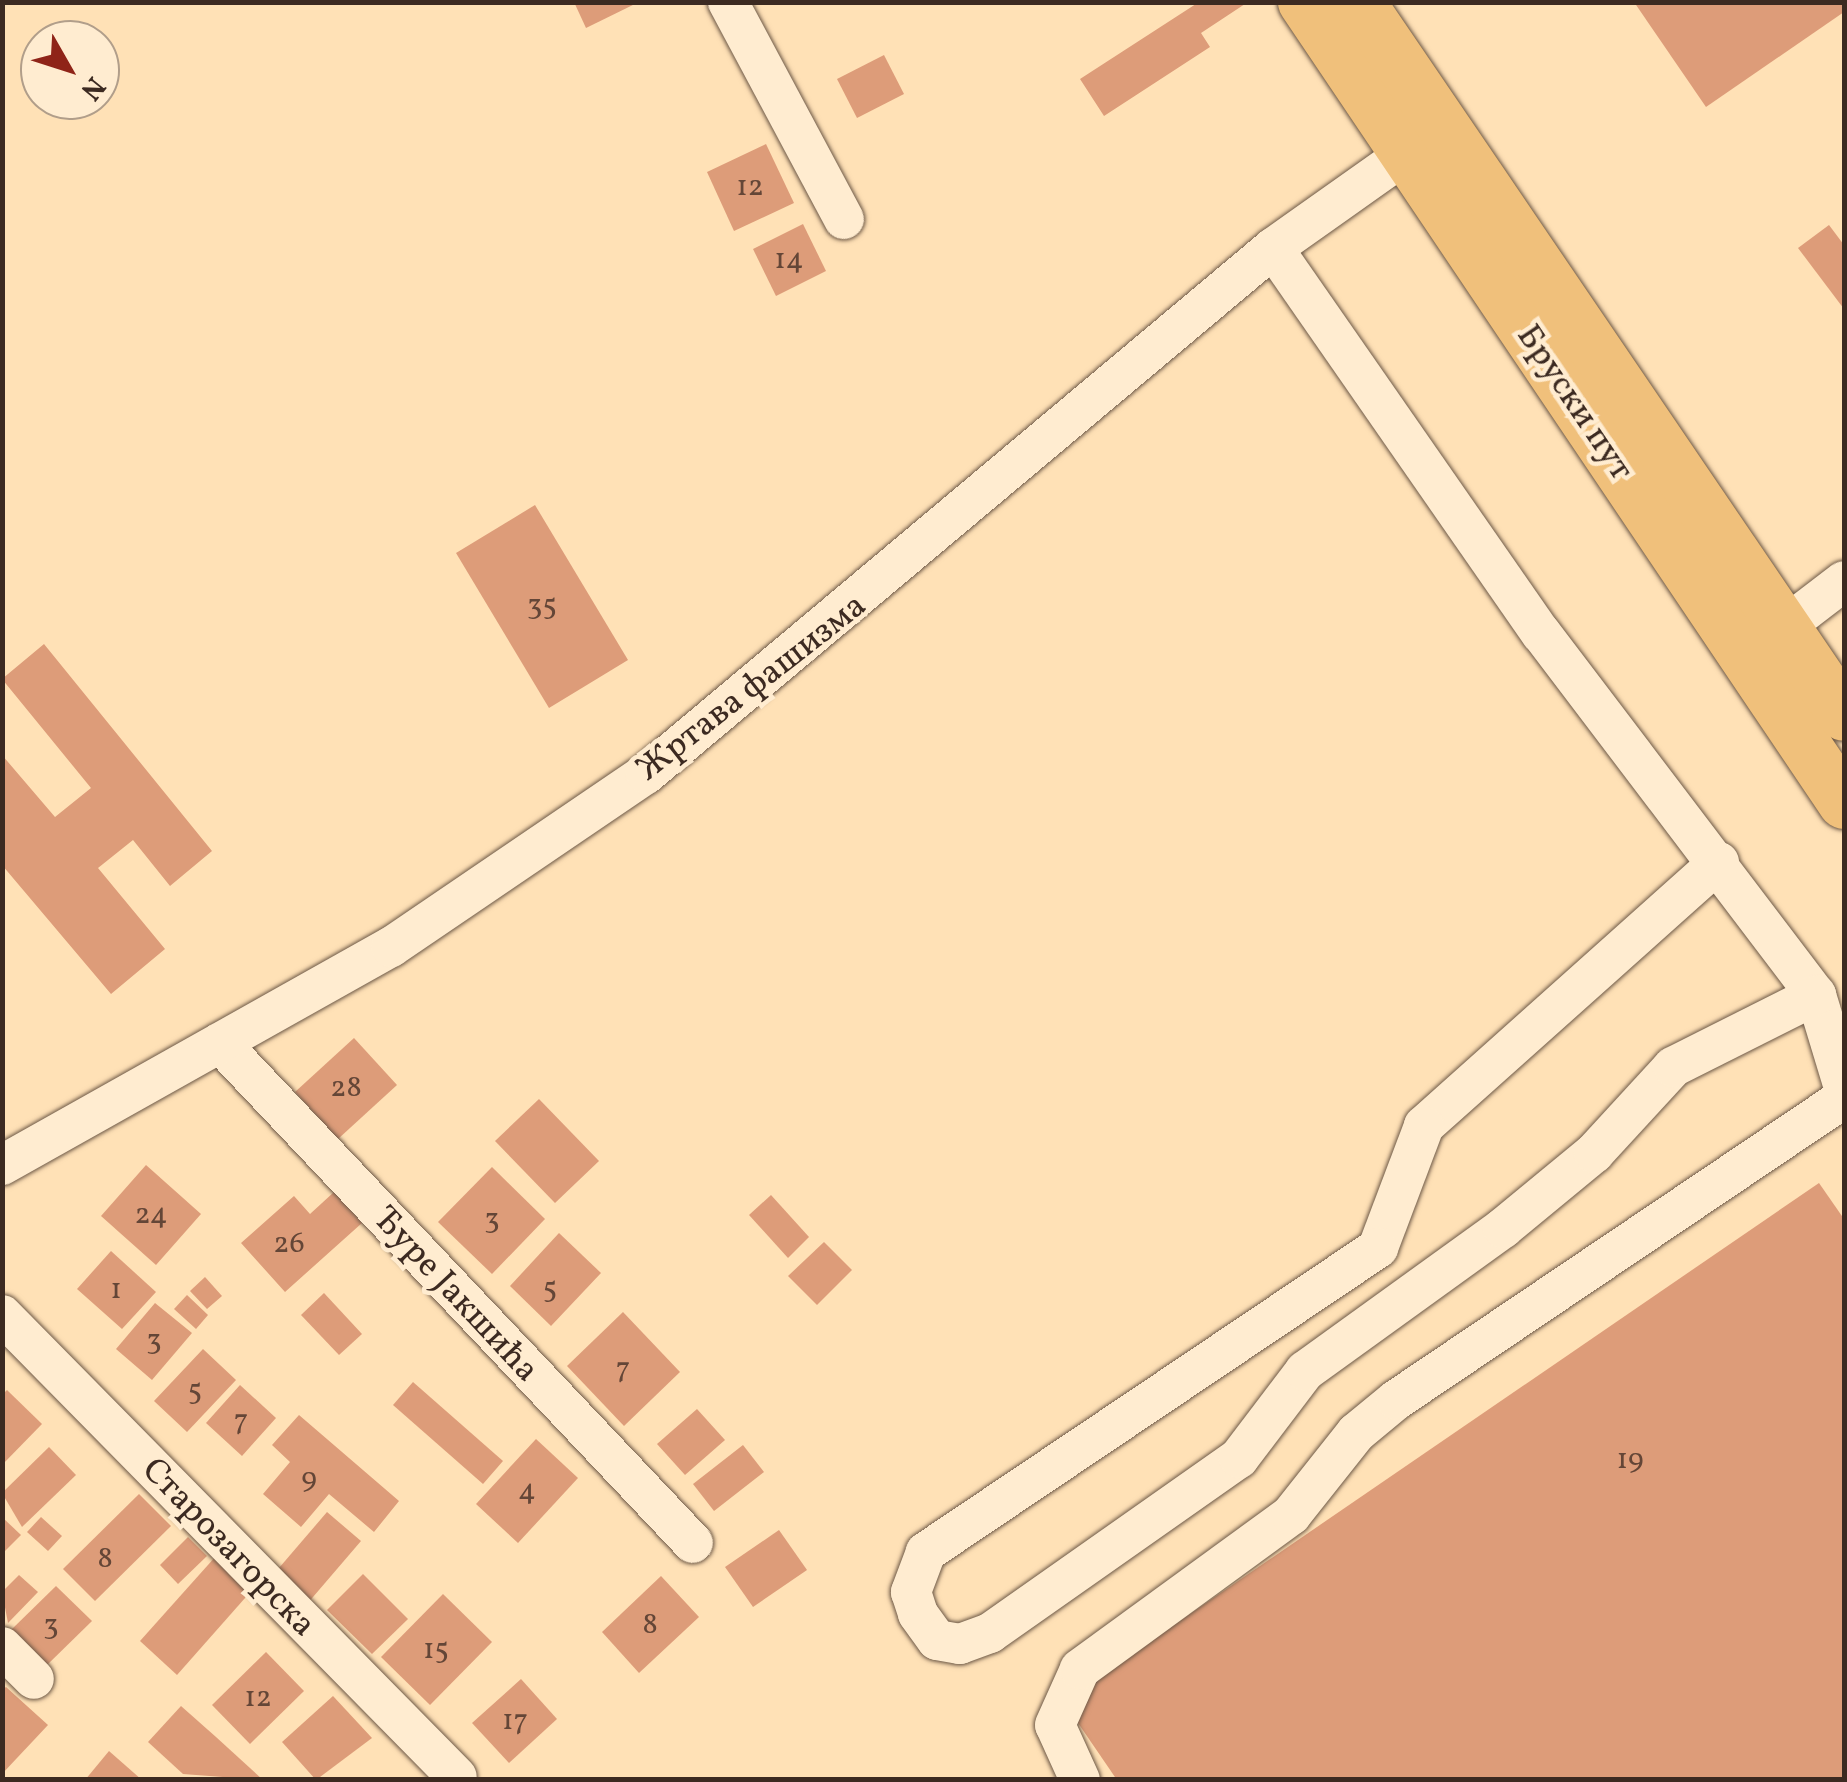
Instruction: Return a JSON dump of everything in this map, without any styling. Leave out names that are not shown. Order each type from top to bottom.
[{"type":"main road","name":"Бруски пут","points":[[1304,2],[1425,140],[1784,627],[1844,715]]},
{"type":"main road","name":"Бруски пут","points":[[1359,2],[1425,140],[1743,658],[1844,803]]},
{"type":"street","points":[[728,2],[844,218]]},
{"type":"street","name":"Жртава фашизма","points":[[2,1165],[391,947],[646,774],[1273,248],[1425,140]]},
{"type":"street","points":[[1273,248],[1541,633],[1719,862],[1816,995],[1844,1088]]},
{"type":"street","points":[[1743,658],[1844,581]]},
{"type":"street","points":[[1719,862],[1424,1126],[1378,1248],[926,1552],[911,1592],[918,1614],[937,1640],[960,1644],[990,1633],[1239,1458],[1305,1371],[1503,1228],[1594,1153],[1673,1068],[1816,995]]},
{"type":"street","name":"Ђуре Јакшића","points":[[220,1043],[693,1543]]},
{"type":"street","points":[[1080,1780],[1055,1725],[1080,1669],[1291,1516],[1356,1433],[1396,1400],[1844,1098]]},
{"type":"street","name":"Старозагорска","points":[[2,1316],[457,1777]]},
{"type":"street","points":[[2,1646],[34,1679]]},
{"type":"building","points":[[574,2],[639,2],[586,28]]},
{"type":"building","points":[[1199,2],[1248,2],[1201,33],[1210,47],[1104,116],[1080,79]]},
{"type":"building","points":[[1634,2],[1842,2],[1844,12],[1706,107]]},
{"type":"building","points":[[884,55],[904,94],[857,118],[837,79]]},
{"type":"building","points":[[766,144],[794,203],[734,231],[707,172]]},
{"type":"building","points":[[803,224],[826,271],[776,296],[753,249]]},
{"type":"building","points":[[1829,225],[1844,245],[1844,309],[1798,248]]},
{"type":"building","points":[[535,505],[628,660],[549,708],[456,553]]},
{"type":"building","points":[[44,644],[212,851],[170,886],[133,840],[98,868],[165,949],[111,994],[2,865],[2,755],[55,817],[91,788],[2,679]]},
{"type":"building","points":[[354,1038],[397,1085],[338,1139],[295,1092]]},
{"type":"building","points":[[539,1099],[599,1161],[555,1203],[495,1141]]},
{"type":"building","points":[[146,1165],[201,1214],[156,1265],[101,1216]]},
{"type":"building","points":[[492,1167],[545,1219],[492,1274],[438,1222]]},
{"type":"building","points":[[1819,1183],[1844,1219],[1844,1780],[1117,1780],[1063,1701]]},
{"type":"building","points":[[334,1192],[362,1223],[285,1292],[241,1243],[294,1196],[310,1214]]},
{"type":"building","points":[[771,1195],[809,1237],[788,1258],[749,1215]]},
{"type":"building","points":[[559,1233],[601,1273],[551,1326],[510,1286]]},
{"type":"building","points":[[824,1242],[852,1270],[817,1305],[788,1276]]},
{"type":"building","points":[[111,1251],[156,1292],[122,1329],[77,1289]]},
{"type":"building","points":[[205,1277],[222,1296],[207,1309],[190,1291]]},
{"type":"building","points":[[324,1293],[362,1334],[339,1355],[301,1315]]},
{"type":"building","points":[[187,1295],[208,1315],[196,1329],[174,1309]]},
{"type":"building","points":[[155,1303],[192,1333],[152,1380],[116,1349]]},
{"type":"building","points":[[623,1312],[680,1372],[624,1426],[567,1366]]},
{"type":"building","points":[[203,1349],[236,1380],[187,1432],[154,1401]]},
{"type":"building","points":[[413,1382],[503,1461],[483,1484],[393,1405]]},
{"type":"building","points":[[240,1385],[276,1418],[242,1456],[206,1423]]},
{"type":"building","points":[[7,1390],[42,1424],[2,1465],[2,1395]]},
{"type":"building","points":[[697,1409],[725,1440],[685,1475],[657,1444]]},
{"type":"building","points":[[299,1415],[399,1501],[374,1532],[329,1494],[301,1527],[263,1494],[290,1462],[272,1445]]},
{"type":"building","points":[[536,1439],[578,1478],[518,1543],[476,1504]]},
{"type":"building","points":[[743,1445],[764,1472],[714,1511],[693,1484]]},
{"type":"building","points":[[49,1447],[76,1475],[22,1527],[2,1493]]},
{"type":"building","points":[[139,1494],[171,1526],[95,1601],[63,1569]]},
{"type":"building","points":[[327,1512],[361,1541],[307,1604],[273,1575]]},
{"type":"building","points":[[2,1517],[21,1535],[5,1551],[2,1548]]},
{"type":"building","points":[[41,1517],[62,1536],[48,1551],[27,1532]]},
{"type":"building","points":[[779,1530],[807,1570],[753,1607],[725,1567]]},
{"type":"building","points":[[188,1537],[207,1556],[178,1584],[160,1565]]},
{"type":"building","points":[[216,1556],[253,1589],[177,1675],[140,1641]]},
{"type":"building","points":[[363,1574],[408,1619],[372,1654],[327,1610]]},
{"type":"building","points":[[19,1575],[38,1592],[8,1623],[2,1592]]},
{"type":"building","points":[[661,1576],[699,1617],[639,1673],[602,1632]]},
{"type":"building","points":[[56,1586],[92,1621],[46,1666],[11,1630]]},
{"type":"building","points":[[443,1594],[492,1642],[430,1705],[381,1657]]},
{"type":"building","points":[[266,1652],[304,1691],[250,1744],[212,1705]]},
{"type":"building","points":[[521,1679],[557,1719],[509,1763],[472,1723]]},
{"type":"building","points":[[6,1687],[48,1725],[2,1774],[2,1690]]},
{"type":"building","points":[[333,1696],[372,1738],[316,1780],[282,1742]]},
{"type":"building","points":[[181,1706],[263,1780],[183,1774],[148,1742]]},
{"type":"building","points":[[109,1751],[142,1780],[85,1780]]}]
